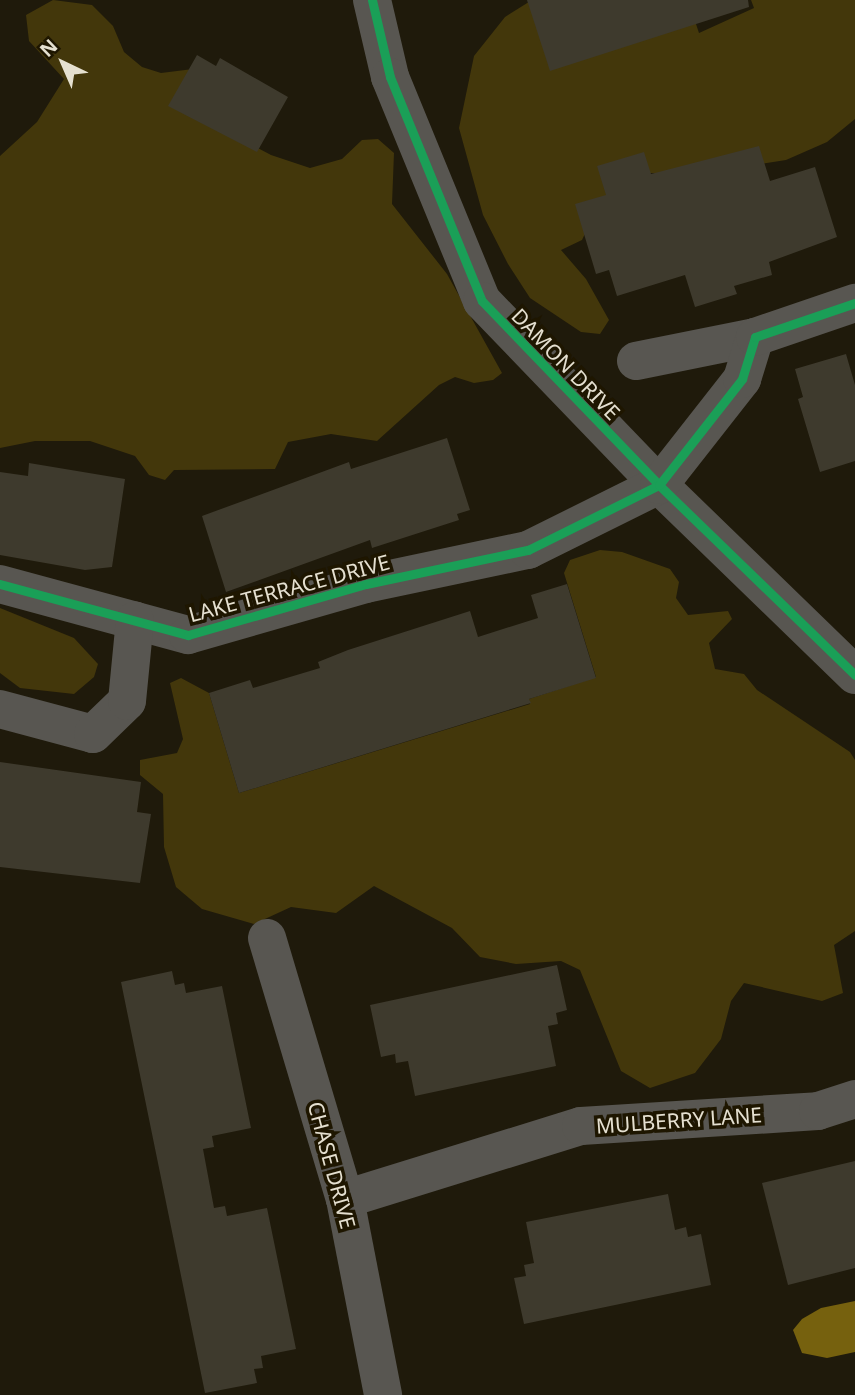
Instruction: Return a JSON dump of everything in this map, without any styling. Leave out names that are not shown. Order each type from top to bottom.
[{"type":"street","name":"DAMON DRIVE","points":[[372,0],[390,77],[482,301],[659,485],[855,675]]},
{"type":"street","points":[[636,361],[755,337],[855,303]]},
{"type":"street","points":[[659,485],[742,379],[755,337]]},
{"type":"street","name":"LAKE TERRACE DRIVE","points":[[0,584],[188,635],[366,584],[528,550],[659,485]]},
{"type":"street","points":[[0,709],[93,734],[127,701],[135,620]]},
{"type":"street","name":"CHASE DRIVE","points":[[267,938],[345,1199],[383,1395]]},
{"type":"street","name":"MULBERRY LANE","points":[[345,1199],[581,1126],[818,1111],[855,1099]]},
{"type":"shaded area","points":[[53,0],[92,5],[113,26],[124,52],[142,67],[161,73],[193,69],[241,139],[271,155],[310,168],[342,159],[362,140],[378,139],[394,153],[392,204],[447,274],[502,373],[493,380],[474,383],[455,377],[439,385],[377,441],[331,434],[288,442],[275,469],[174,470],[165,480],[149,475],[135,456],[90,441],[35,441],[0,448],[0,156],[37,122],[64,79],[29,41],[26,15]]},
{"type":"shaded area","points":[[532,0],[696,24],[699,33],[754,8],[751,0],[855,0],[855,119],[827,142],[786,160],[705,173],[640,173],[596,210],[582,240],[561,250],[586,279],[609,320],[600,334],[581,332],[530,298],[508,264],[483,215],[459,128],[474,56],[505,17]]},
{"type":"shaded area","points":[[600,550],[622,552],[670,569],[679,582],[676,598],[688,615],[728,611],[732,619],[709,643],[715,669],[744,674],[757,690],[850,752],[855,760],[855,931],[834,945],[843,993],[822,1001],[744,983],[731,1001],[721,1039],[695,1073],[650,1088],[621,1071],[580,970],[561,961],[516,964],[480,957],[452,928],[374,886],[336,913],[291,907],[254,924],[202,909],[176,887],[164,847],[163,794],[140,775],[140,760],[177,753],[183,739],[170,683],[181,678],[209,693],[239,793],[530,704],[529,699],[596,677],[564,573],[570,560]]},
{"type":"shaded area","points":[[0,608],[74,638],[98,664],[94,677],[74,694],[20,688],[0,673]]},
{"type":"shaded area","points":[[855,1301],[855,1352],[827,1358],[802,1353],[793,1330],[802,1319],[821,1308]]},
{"type":"building","points":[[527,0],[748,0],[749,7],[550,71]]},
{"type":"building","points":[[197,55],[216,66],[220,58],[288,97],[257,152],[168,106]]},
{"type":"building","points":[[759,146],[770,181],[815,167],[837,237],[769,262],[772,275],[734,286],[737,294],[695,307],[685,275],[617,296],[609,270],[596,274],[575,204],[606,195],[597,166],[644,152],[651,174]]},
{"type":"building","points":[[846,354],[855,385],[855,461],[820,472],[798,399],[803,397],[795,369]]},
{"type":"building","points":[[447,438],[470,510],[457,514],[459,520],[372,548],[370,540],[226,592],[202,516],[349,462],[351,469]]},
{"type":"building","points":[[29,463],[125,479],[112,567],[85,570],[0,555],[0,472],[28,476]]},
{"type":"building","points":[[567,584],[596,678],[529,699],[531,703],[239,793],[209,693],[250,680],[253,688],[320,668],[318,662],[348,650],[470,611],[478,637],[538,618],[531,595]]},
{"type":"building","points":[[0,762],[141,782],[137,812],[151,814],[140,883],[0,867]]},
{"type":"building","points":[[557,965],[567,1010],[556,1013],[558,1024],[548,1026],[556,1066],[415,1096],[408,1061],[396,1063],[395,1054],[381,1057],[370,1005]]},
{"type":"building","points":[[172,971],[175,985],[184,983],[186,993],[222,986],[251,1128],[212,1136],[214,1147],[203,1149],[214,1208],[225,1206],[227,1216],[267,1208],[296,1349],[261,1356],[263,1368],[254,1369],[257,1383],[205,1393],[121,982]]},
{"type":"building","points":[[855,1161],[855,1268],[788,1285],[762,1183]]},
{"type":"building","points":[[668,1194],[675,1230],[686,1227],[688,1237],[701,1234],[711,1285],[524,1324],[514,1278],[526,1276],[524,1265],[534,1263],[526,1222]]},
{"type":"cycle path","points":[[372,0],[390,77],[482,301],[659,485],[855,675]]},
{"type":"cycle path","points":[[0,584],[188,635],[366,584],[528,550],[659,485],[742,379],[755,337],[855,303]]}]
